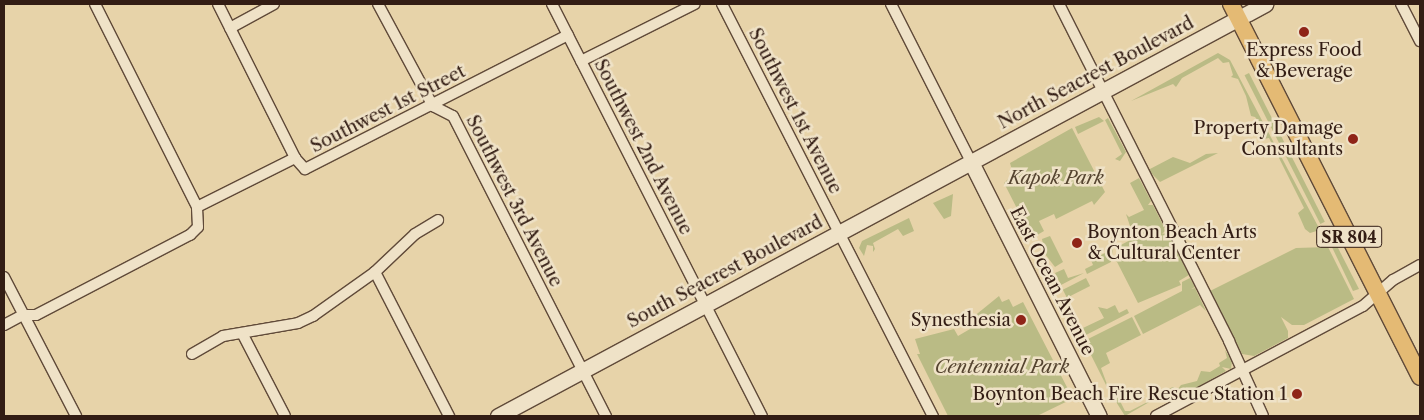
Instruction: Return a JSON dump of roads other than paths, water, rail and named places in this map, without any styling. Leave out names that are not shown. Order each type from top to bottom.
[{"type":"main road","name":"SR 804","points":[[1235,11],[1418,368]]},
{"type":"street","points":[[4,325],[23,314],[36,315],[190,236],[198,227],[197,207],[95,4]]},
{"type":"street","points":[[218,4],[295,158]]},
{"type":"street","points":[[230,28],[274,4]]},
{"type":"street","points":[[378,4],[433,106]]},
{"type":"street","name":"Southwest 2nd Avenue","points":[[552,4],[762,416]]},
{"type":"street","points":[[581,61],[695,4]]},
{"type":"street","name":"Southwest 1st Avenue","points":[[722,4],[933,416]]},
{"type":"street","points":[[891,4],[971,162]]},
{"type":"street","points":[[1058,4],[1263,416]]},
{"type":"street","name":"North Seacrest Boulevard","points":[[971,162],[1102,92],[1235,11],[1265,4]]},
{"type":"street","points":[[1401,4],[1420,41]]},
{"type":"street","name":"Southwest 1st Street","points":[[197,207],[295,158],[305,169],[433,106],[568,35]]},
{"type":"street","name":"Southwest 3rd Avenue","points":[[433,106],[453,116],[606,416]]},
{"type":"street","name":"South Seacrest Boulevard","points":[[498,416],[971,162]]},
{"type":"street","name":"East Ocean Avenue","points":[[971,162],[1099,416]]},
{"type":"street","points":[[192,354],[215,339],[298,323],[313,316],[375,272],[414,234],[438,220]]},
{"type":"street","points":[[1156,416],[1363,306],[1378,293],[1420,265]]},
{"type":"street","points":[[375,272],[449,416]]},
{"type":"street","points":[[4,277],[76,416]]},
{"type":"street","points":[[242,333],[285,416]]},
{"type":"place","name":"Express Food & Beverage","points":[[1304,32]]},
{"type":"place","name":"Property Damage Consultants","points":[[1353,139]]},
{"type":"place","name":"Boynton Beach Arts & Cultural Center","points":[[1077,243]]},
{"type":"place","name":"Synesthesia","points":[[1021,320]]},
{"type":"place","name":"Boynton Beach Fire Rescue Station 1","points":[[1297,394]]},
{"type":"park label","name":"Kapok Park","points":[[1056,178]]},
{"type":"park label","name":"Centennial Park","points":[[1002,367]]}]
